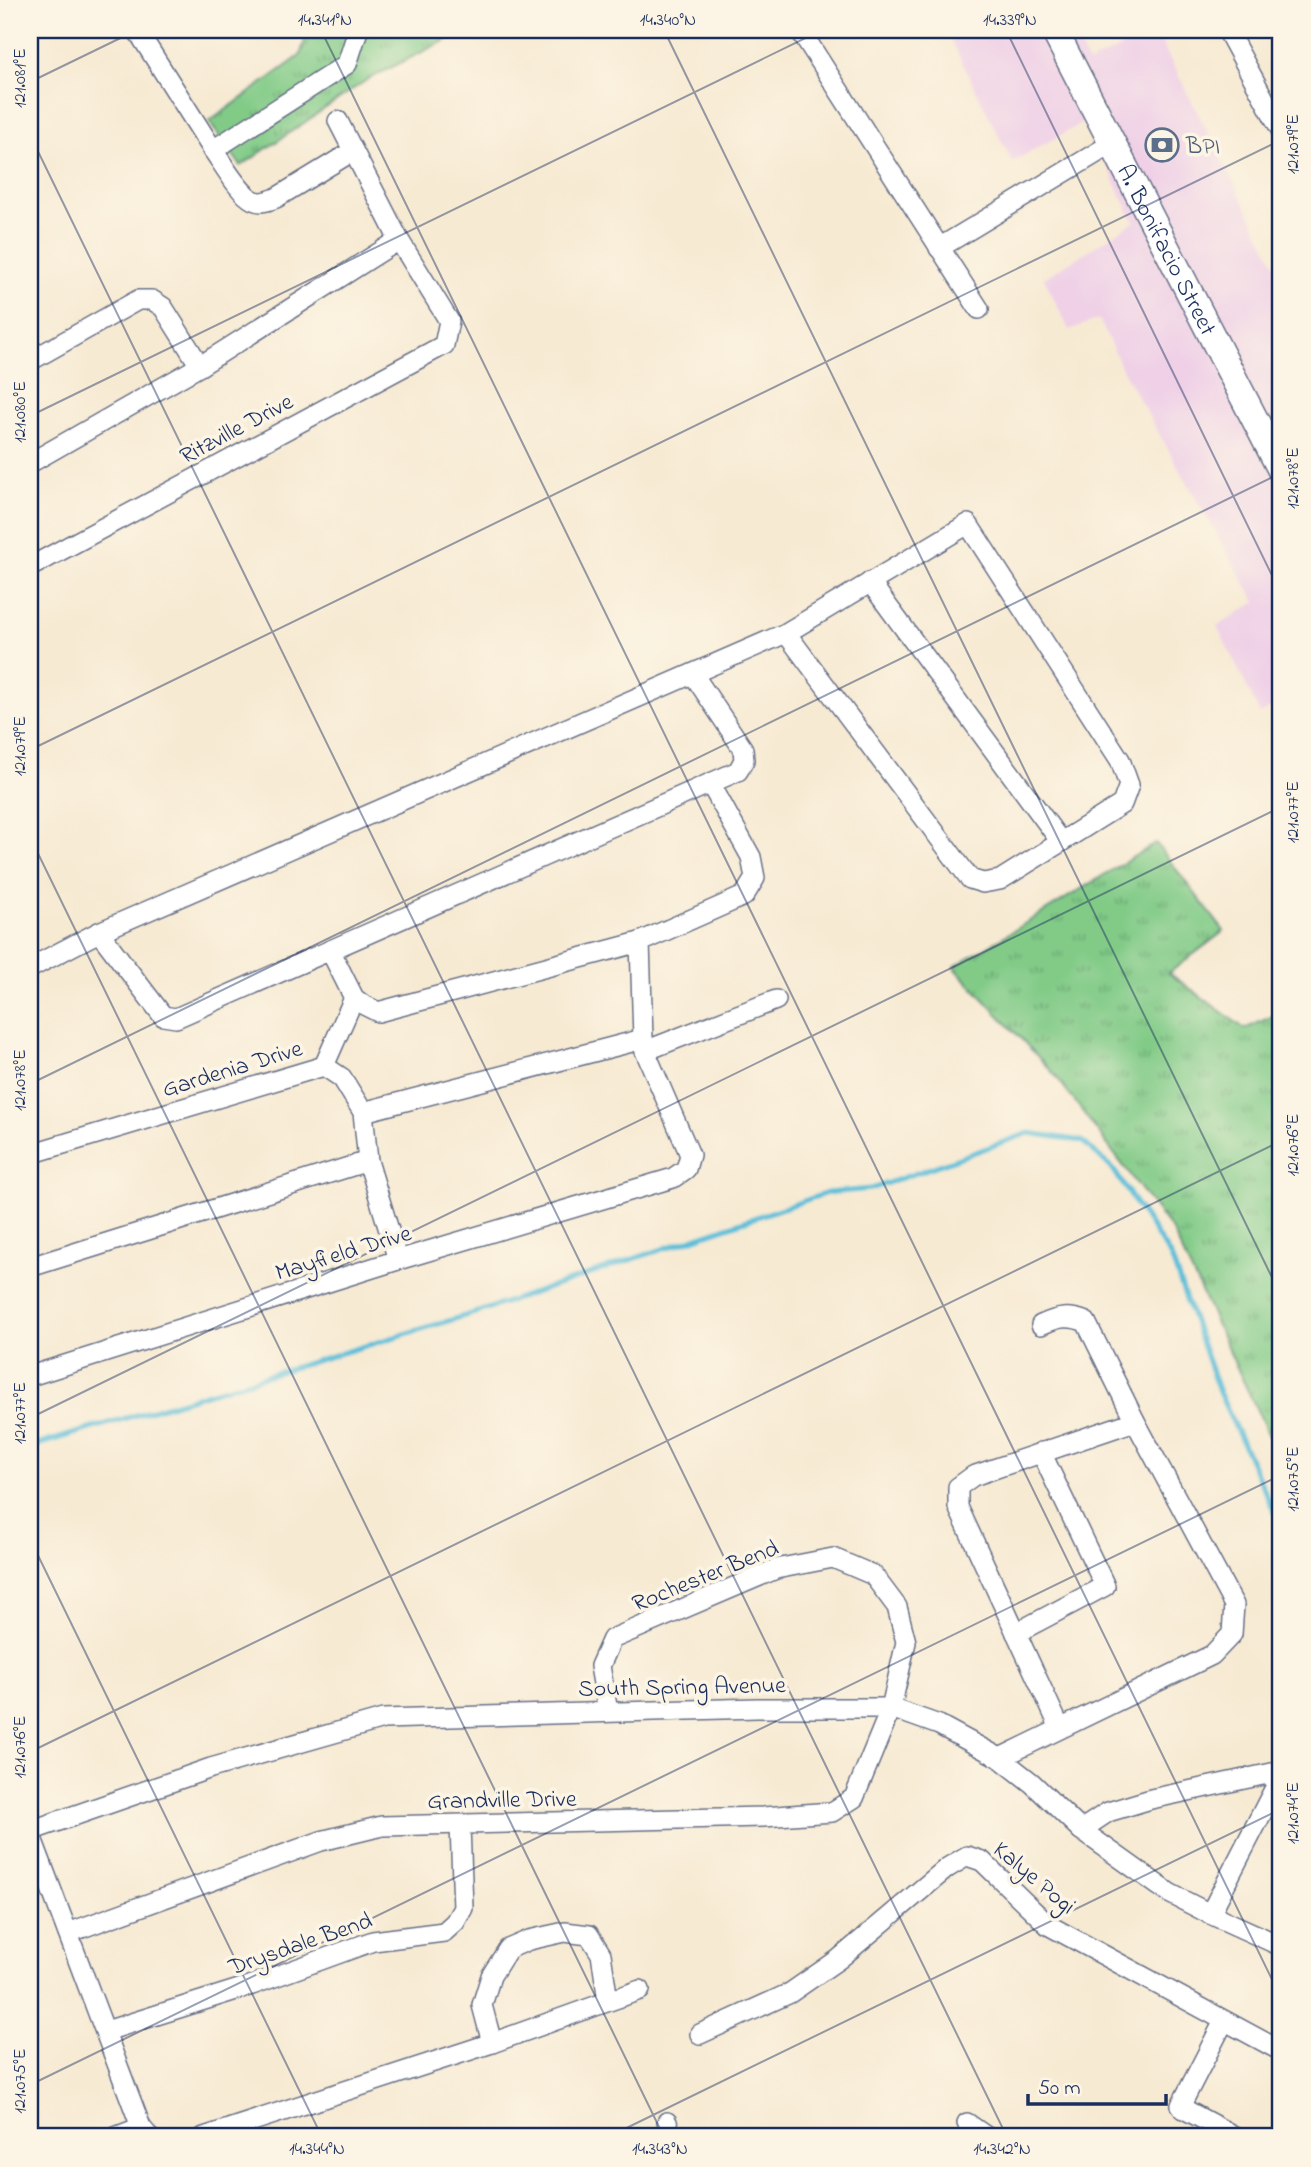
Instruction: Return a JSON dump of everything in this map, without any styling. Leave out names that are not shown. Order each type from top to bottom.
[{"type":"main road","name":"A. Bonifacio Street","points":[[1054,30],[1281,470]]},
{"type":"street","points":[[137,30],[213,150],[240,188],[254,200],[265,202],[276,198],[353,151]]},
{"type":"street","points":[[213,150],[348,64],[358,30]]},
{"type":"street","points":[[800,30],[979,309]]},
{"type":"street","points":[[1227,30],[1281,130]]},
{"type":"street","points":[[30,463],[200,366],[399,240],[338,121]]},
{"type":"street","points":[[939,248],[1113,143]]},
{"type":"street","name":"Ritzville Drive","points":[[30,567],[444,345],[449,321],[399,240]]},
{"type":"street","points":[[30,361],[138,300],[152,300],[163,307],[200,366]]},
{"type":"street","points":[[30,968],[99,932],[786,633],[968,524],[1120,760],[1129,785],[1122,804],[1000,880],[983,883],[970,879],[786,633]]},
{"type":"street","points":[[870,582],[1061,842]]},
{"type":"street","points":[[99,932],[163,1016],[176,1018],[738,771],[744,760],[743,748],[693,674]]},
{"type":"street","points":[[330,950],[354,998],[378,1012],[640,942],[744,896],[755,878],[751,857],[710,783]]},
{"type":"street","points":[[640,942],[644,1045]]},
{"type":"street","points":[[324,1066],[354,998]]},
{"type":"street","points":[[363,1112],[644,1045],[776,1000]]},
{"type":"street","name":"Mayfield Drive","points":[[30,1376],[398,1260],[673,1178],[686,1169],[690,1155],[644,1045]]},
{"type":"street","name":"Gardenia Drive","points":[[30,1154],[324,1066],[342,1078],[363,1112],[368,1161],[398,1260]]},
{"type":"street","points":[[30,1267],[368,1161]]},
{"type":"street","points":[[1000,1758],[1212,1655],[1233,1634],[1234,1605],[1135,1421],[1086,1322],[1072,1316],[1055,1318],[1041,1325]]},
{"type":"street","points":[[1060,1728],[958,1507],[958,1487],[973,1476],[1135,1421]]},
{"type":"street","points":[[1016,1633],[1105,1586],[1041,1452]]},
{"type":"street","name":"Rochester Bend","points":[[608,1712],[600,1666],[612,1640],[776,1569],[833,1558],[873,1575],[897,1607],[906,1642],[891,1708]]},
{"type":"street","name":"South Spring Avenue","points":[[30,1832],[211,1768],[383,1719],[757,1708],[891,1708],[939,1725],[1000,1758],[1032,1783],[1082,1830],[1168,1893],[1281,1946]]},
{"type":"street","name":"Grandville Drive","points":[[68,1933],[321,1841],[382,1826],[763,1817],[832,1812],[854,1798],[891,1708]]},
{"type":"street","points":[[1082,1830],[1108,1812],[1151,1799],[1281,1774]]},
{"type":"street","points":[[1210,1914],[1281,1774]]},
{"type":"street","name":"Drysdale Bend","points":[[106,2031],[252,1985],[373,1941],[444,1931],[463,1908],[460,1825]]},
{"type":"street","points":[[30,1832],[145,2132],[115,2137]]},
{"type":"street","name":"Kalye Pogi","points":[[701,2034],[790,1993],[839,1959],[947,1868],[967,1856],[982,1861],[1048,1925],[1281,2051]]},
{"type":"street","points":[[492,2043],[482,2005],[491,1976],[509,1950],[529,1940],[565,1932],[589,1935],[601,1954],[608,2001]]},
{"type":"street","points":[[204,2137],[492,2043],[640,1990]]},
{"type":"street","points":[[1224,2021],[1181,2105],[1236,2137]]},
{"type":"street","points":[[967,2123],[987,2137]]},
{"type":"shaded area","points":[[946,30],[1070,30],[1089,63],[1155,30],[1281,275],[1281,702],[1260,714],[1217,626],[1256,602],[1124,373],[1099,319],[1069,330],[1044,278],[1134,222],[1086,121],[1012,162]]},
{"type":"green space","points":[[308,30],[466,30],[368,79],[241,166],[209,122],[300,56]]},
{"type":"green space","points":[[1156,843],[1224,931],[1169,973],[1245,1029],[1281,1012],[1281,1461],[1173,1232],[1055,1075],[954,967]]},
{"type":"waterway","points":[[30,1447],[478,1312],[827,1193],[871,1189],[1029,1133],[1082,1141],[1113,1169],[1171,1257],[1219,1392],[1281,1521]]},
{"type":"place","name":"BPI","points":[[1162,145]]}]
